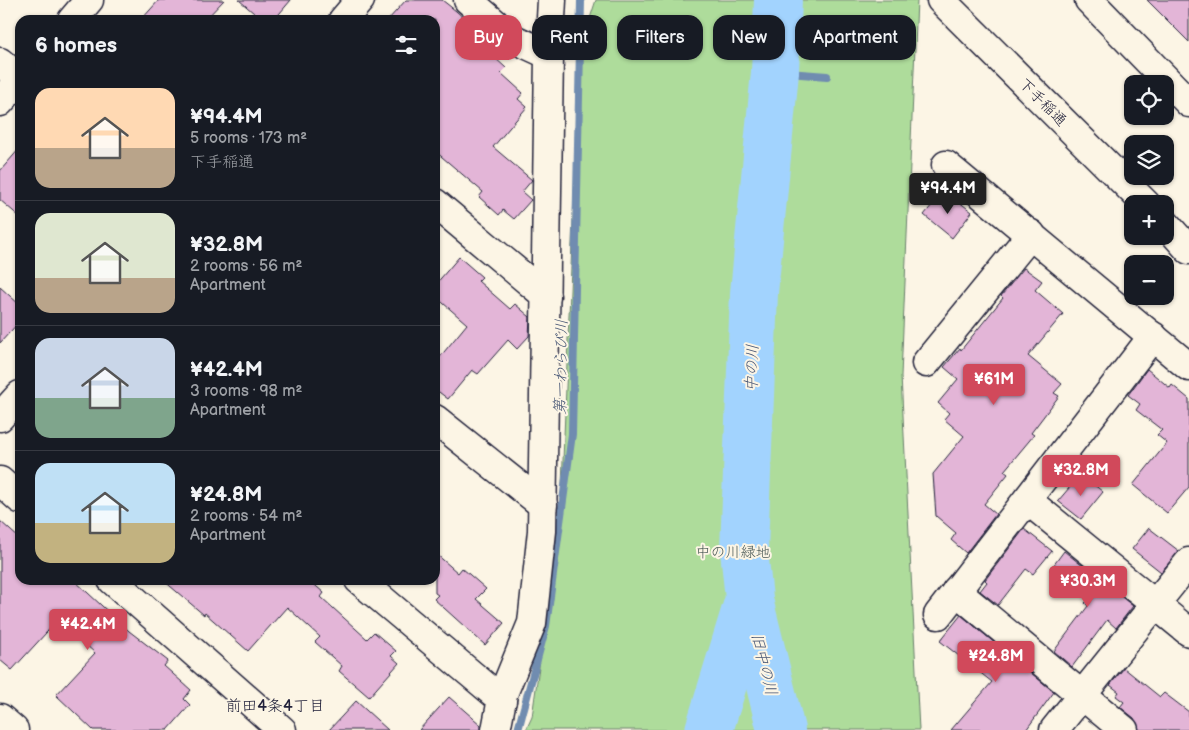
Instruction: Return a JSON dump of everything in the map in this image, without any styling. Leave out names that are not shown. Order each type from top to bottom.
[{"type":"street","points":[[76,15],[89,0]]},
{"type":"street","points":[[347,15],[360,0]]},
{"type":"street","points":[[468,0],[512,38],[532,47]]},
{"type":"street","points":[[551,15],[552,0]]},
{"type":"street","name":"下手稲通","points":[[941,0],[1137,195]]},
{"type":"street","points":[[1089,0],[1189,103]]},
{"type":"street","points":[[496,730],[502,700],[532,623],[542,532],[549,60]]},
{"type":"street","points":[[0,62],[15,75]]},
{"type":"street","points":[[0,102],[15,85]]},
{"type":"street","points":[[946,164],[1189,366]]},
{"type":"street","points":[[440,207],[546,296]]},
{"type":"street","points":[[1174,233],[1189,250]]},
{"type":"street","points":[[926,363],[1031,234]]},
{"type":"street","points":[[938,615],[1153,336]]},
{"type":"street","points":[[0,417],[15,400]]},
{"type":"street","points":[[440,423],[543,505]]},
{"type":"street","points":[[0,481],[15,494]]},
{"type":"street","points":[[1027,500],[1189,632]]},
{"type":"street","points":[[1054,730],[1189,562]]},
{"type":"street","points":[[118,585],[282,730]]},
{"type":"street","points":[[365,585],[502,700]]},
{"type":"street","points":[[956,591],[1124,730]]},
{"type":"street","points":[[0,718],[14,730]]},
{"type":"green space","name":"中の川緑地","points":[[596,0],[917,0],[916,24],[916,15],[795,15],[795,60],[914,60],[901,376],[919,730],[526,730],[532,717],[561,509],[580,60],[607,60],[607,15],[591,15]]},
{"type":"building","points":[[159,0],[224,0],[210,15],[146,15]]},
{"type":"building","points":[[239,0],[291,0],[278,15],[256,15]]},
{"type":"building","points":[[406,0],[442,0],[460,15],[455,15],[455,60],[497,60],[506,68],[501,73],[523,93],[518,99],[527,107],[493,147],[532,180],[522,192],[531,200],[514,219],[503,210],[499,215],[479,197],[483,192],[440,155],[440,15],[392,15]]},
{"type":"building","points":[[1147,0],[1189,0],[1189,42]]},
{"type":"building","points":[[15,154],[15,213],[0,200],[0,171]]},
{"type":"building","points":[[949,194],[972,212],[952,238],[924,215],[936,200],[941,204]]},
{"type":"building","points":[[459,257],[482,277],[478,281],[510,309],[515,304],[530,317],[529,336],[517,349],[508,340],[478,374],[472,370],[448,399],[440,393],[440,357],[467,324],[440,300],[440,279]]},
{"type":"building","points":[[1024,268],[1042,281],[1035,290],[1063,314],[1028,356],[1062,384],[1054,393],[1059,396],[1031,433],[1034,435],[1004,471],[1008,474],[984,504],[996,514],[966,553],[951,540],[956,533],[936,516],[933,474],[964,436],[944,419],[949,413],[938,403],[958,379],[944,367],[960,348],[961,350],[1003,298],[1001,296]]},
{"type":"building","points":[[0,287],[15,300],[15,326],[0,343]]},
{"type":"building","points":[[1147,369],[1170,388],[1172,385],[1189,399],[1189,487],[1167,513],[1133,485],[1167,443],[1157,435],[1162,430],[1136,410],[1140,404],[1128,395]]},
{"type":"building","points":[[1081,474],[1103,492],[1081,519],[1058,501]]},
{"type":"building","points":[[0,521],[15,534],[15,585],[79,585],[129,631],[168,661],[164,666],[191,690],[184,699],[190,705],[168,730],[93,730],[56,695],[95,653],[58,620],[12,670],[0,660]]},
{"type":"building","points":[[1149,528],[1179,551],[1161,572],[1132,549]]},
{"type":"building","points":[[1024,529],[1052,551],[1033,574],[1026,569],[998,605],[980,591],[987,582],[985,580]]},
{"type":"building","points":[[1064,551],[1133,606],[1116,628],[1107,620],[1072,667],[1054,651],[1088,606],[1085,603],[1089,599],[1050,570]]},
{"type":"building","points":[[440,557],[458,573],[462,568],[486,589],[476,599],[504,623],[485,645],[434,599],[438,595],[435,593],[435,585],[440,585]]},
{"type":"building","points":[[169,585],[315,585],[324,593],[321,597],[367,639],[374,632],[396,651],[391,656],[399,663],[369,697],[339,671],[342,666],[315,642],[320,637],[287,607],[248,651],[205,613],[204,615]]},
{"type":"building","points":[[961,615],[1054,692],[1026,730],[951,730],[992,682],[940,641]]},
{"type":"building","points":[[1124,668],[1160,697],[1164,693],[1189,712],[1189,730],[1139,730],[1134,718],[1120,707],[1124,702],[1116,696],[1119,692],[1110,685]]},
{"type":"building","points":[[449,697],[481,725],[481,730],[419,730]]},
{"type":"building","points":[[356,701],[388,730],[329,730]]},
{"type":"waterway","name":"第一わらび川","points":[[518,730],[546,626],[572,434],[581,0]]},
{"type":"waterway","name":"中の川","points":[[709,730],[749,599],[744,550],[754,293],[775,72],[778,0]]},
{"type":"waterway","points":[[775,72],[827,76]]},
{"type":"waterway","name":"旧中の川","points":[[749,600],[781,730]]},
{"type":"district","name":"前田4条4丁目","points":[[275,705]]}]
